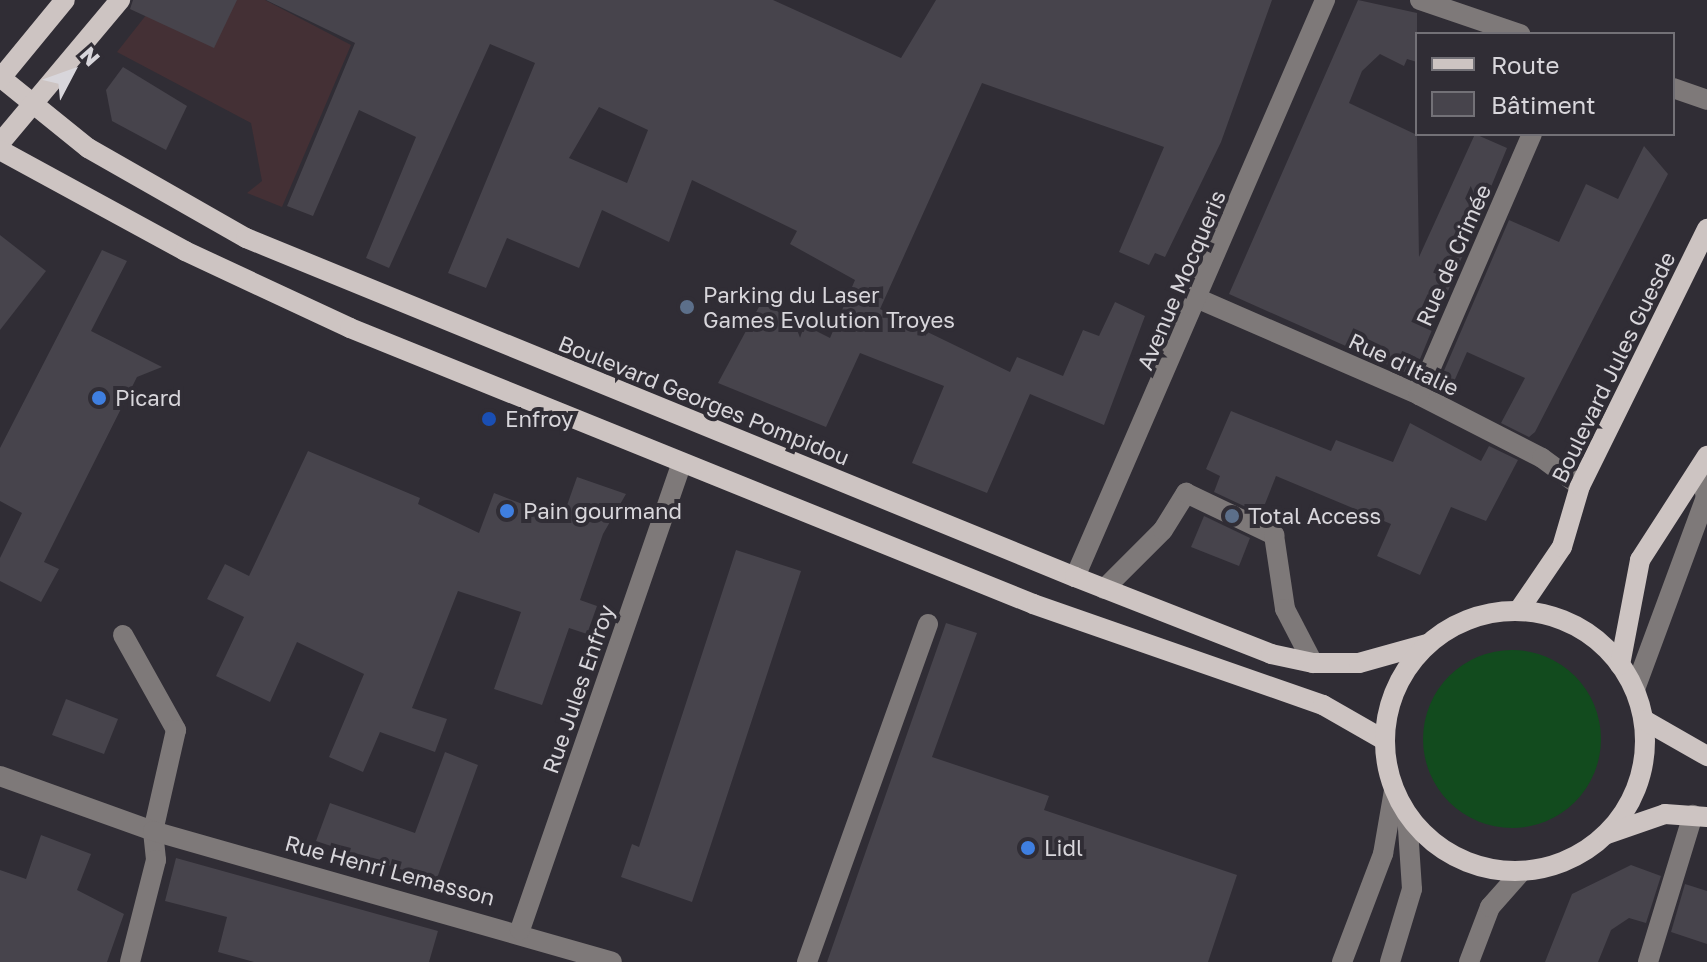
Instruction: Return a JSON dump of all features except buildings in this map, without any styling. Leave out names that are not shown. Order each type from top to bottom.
[{"type":"main road","points":[[0,78],[65,0]]},
{"type":"main road","points":[[0,143],[120,0]]},
{"type":"main road","name":"Boulevard Georges Pompidou","points":[[0,78],[88,148],[246,238],[1104,589],[1313,663],[1359,663],[1427,644],[1485,614],[1519,610],[1558,618],[1593,636],[1620,665],[1635,689],[1644,720],[1639,781],[1607,834]]},
{"type":"main road","points":[[0,150],[267,292],[1033,604],[1323,705],[1384,740]]},
{"type":"main road","name":"Boulevard Jules Guesde","points":[[1519,610],[1562,547],[1580,486],[1707,229]]},
{"type":"main road","points":[[1620,665],[1640,560],[1704,464]]},
{"type":"main road","name":"Boulevard Georges Pompidou","points":[[1427,644],[1399,682],[1384,740],[1394,790],[1407,814],[1456,858],[1521,872],[1560,864],[1607,834],[1665,814],[1700,816]]},
{"type":"main road","points":[[1644,720],[1707,756]]},
{"type":"street","name":"Avenue Mocqueris","points":[[1075,577],[1201,300],[1325,0]]},
{"type":"street","points":[[1420,0],[1514,32]]},
{"type":"street","points":[[1675,89],[1707,100]]},
{"type":"street","name":"Rue de Crimée","points":[[1419,395],[1531,136]]},
{"type":"street","name":"Rue d'Italie","points":[[1201,300],[1419,395],[1542,458],[1580,486]]},
{"type":"street","name":"Rue Jules Enfroy","points":[[520,930],[682,463]]},
{"type":"street","points":[[1635,689],[1706,497],[1704,464]]},
{"type":"street","points":[[1104,589],[1163,530],[1186,493],[1274,535],[1285,609],[1313,663]]},
{"type":"street","points":[[807,962],[928,624]]},
{"type":"street","points":[[123,635],[176,730],[153,831],[156,860],[130,962]]},
{"type":"street","name":"Rue Henri Lemasson","points":[[0,776],[153,831],[520,930],[612,962]]},
{"type":"street","points":[[1342,962],[1383,854],[1394,790]]},
{"type":"street","points":[[1390,962],[1412,889],[1407,814]]},
{"type":"street","points":[[1648,962],[1700,816]]},
{"type":"street","points":[[1469,962],[1490,907],[1521,872]]},
{"type":"shaded area","points":[[158,0],[265,0],[351,45],[282,207],[247,193],[262,181],[251,123],[117,52]]},
{"type":"green space","points":[[1512,650],[1546,657],[1575,676],[1594,705],[1601,739],[1594,773],[1575,802],[1546,821],[1512,828],[1478,821],[1449,802],[1430,773],[1423,739],[1430,705],[1449,676],[1478,657]]},
{"type":"place","name":"Parking du Laser Games Evolution Troyes","points":[[687,307]]},
{"type":"place","name":"Picard","points":[[99,398]]},
{"type":"place","name":"Enfroy","points":[[489,419]]},
{"type":"place","name":"Pain gourmand","points":[[507,511]]},
{"type":"place","name":"Total Access","points":[[1232,516]]},
{"type":"place","name":"Lidl","points":[[1028,848]]}]
